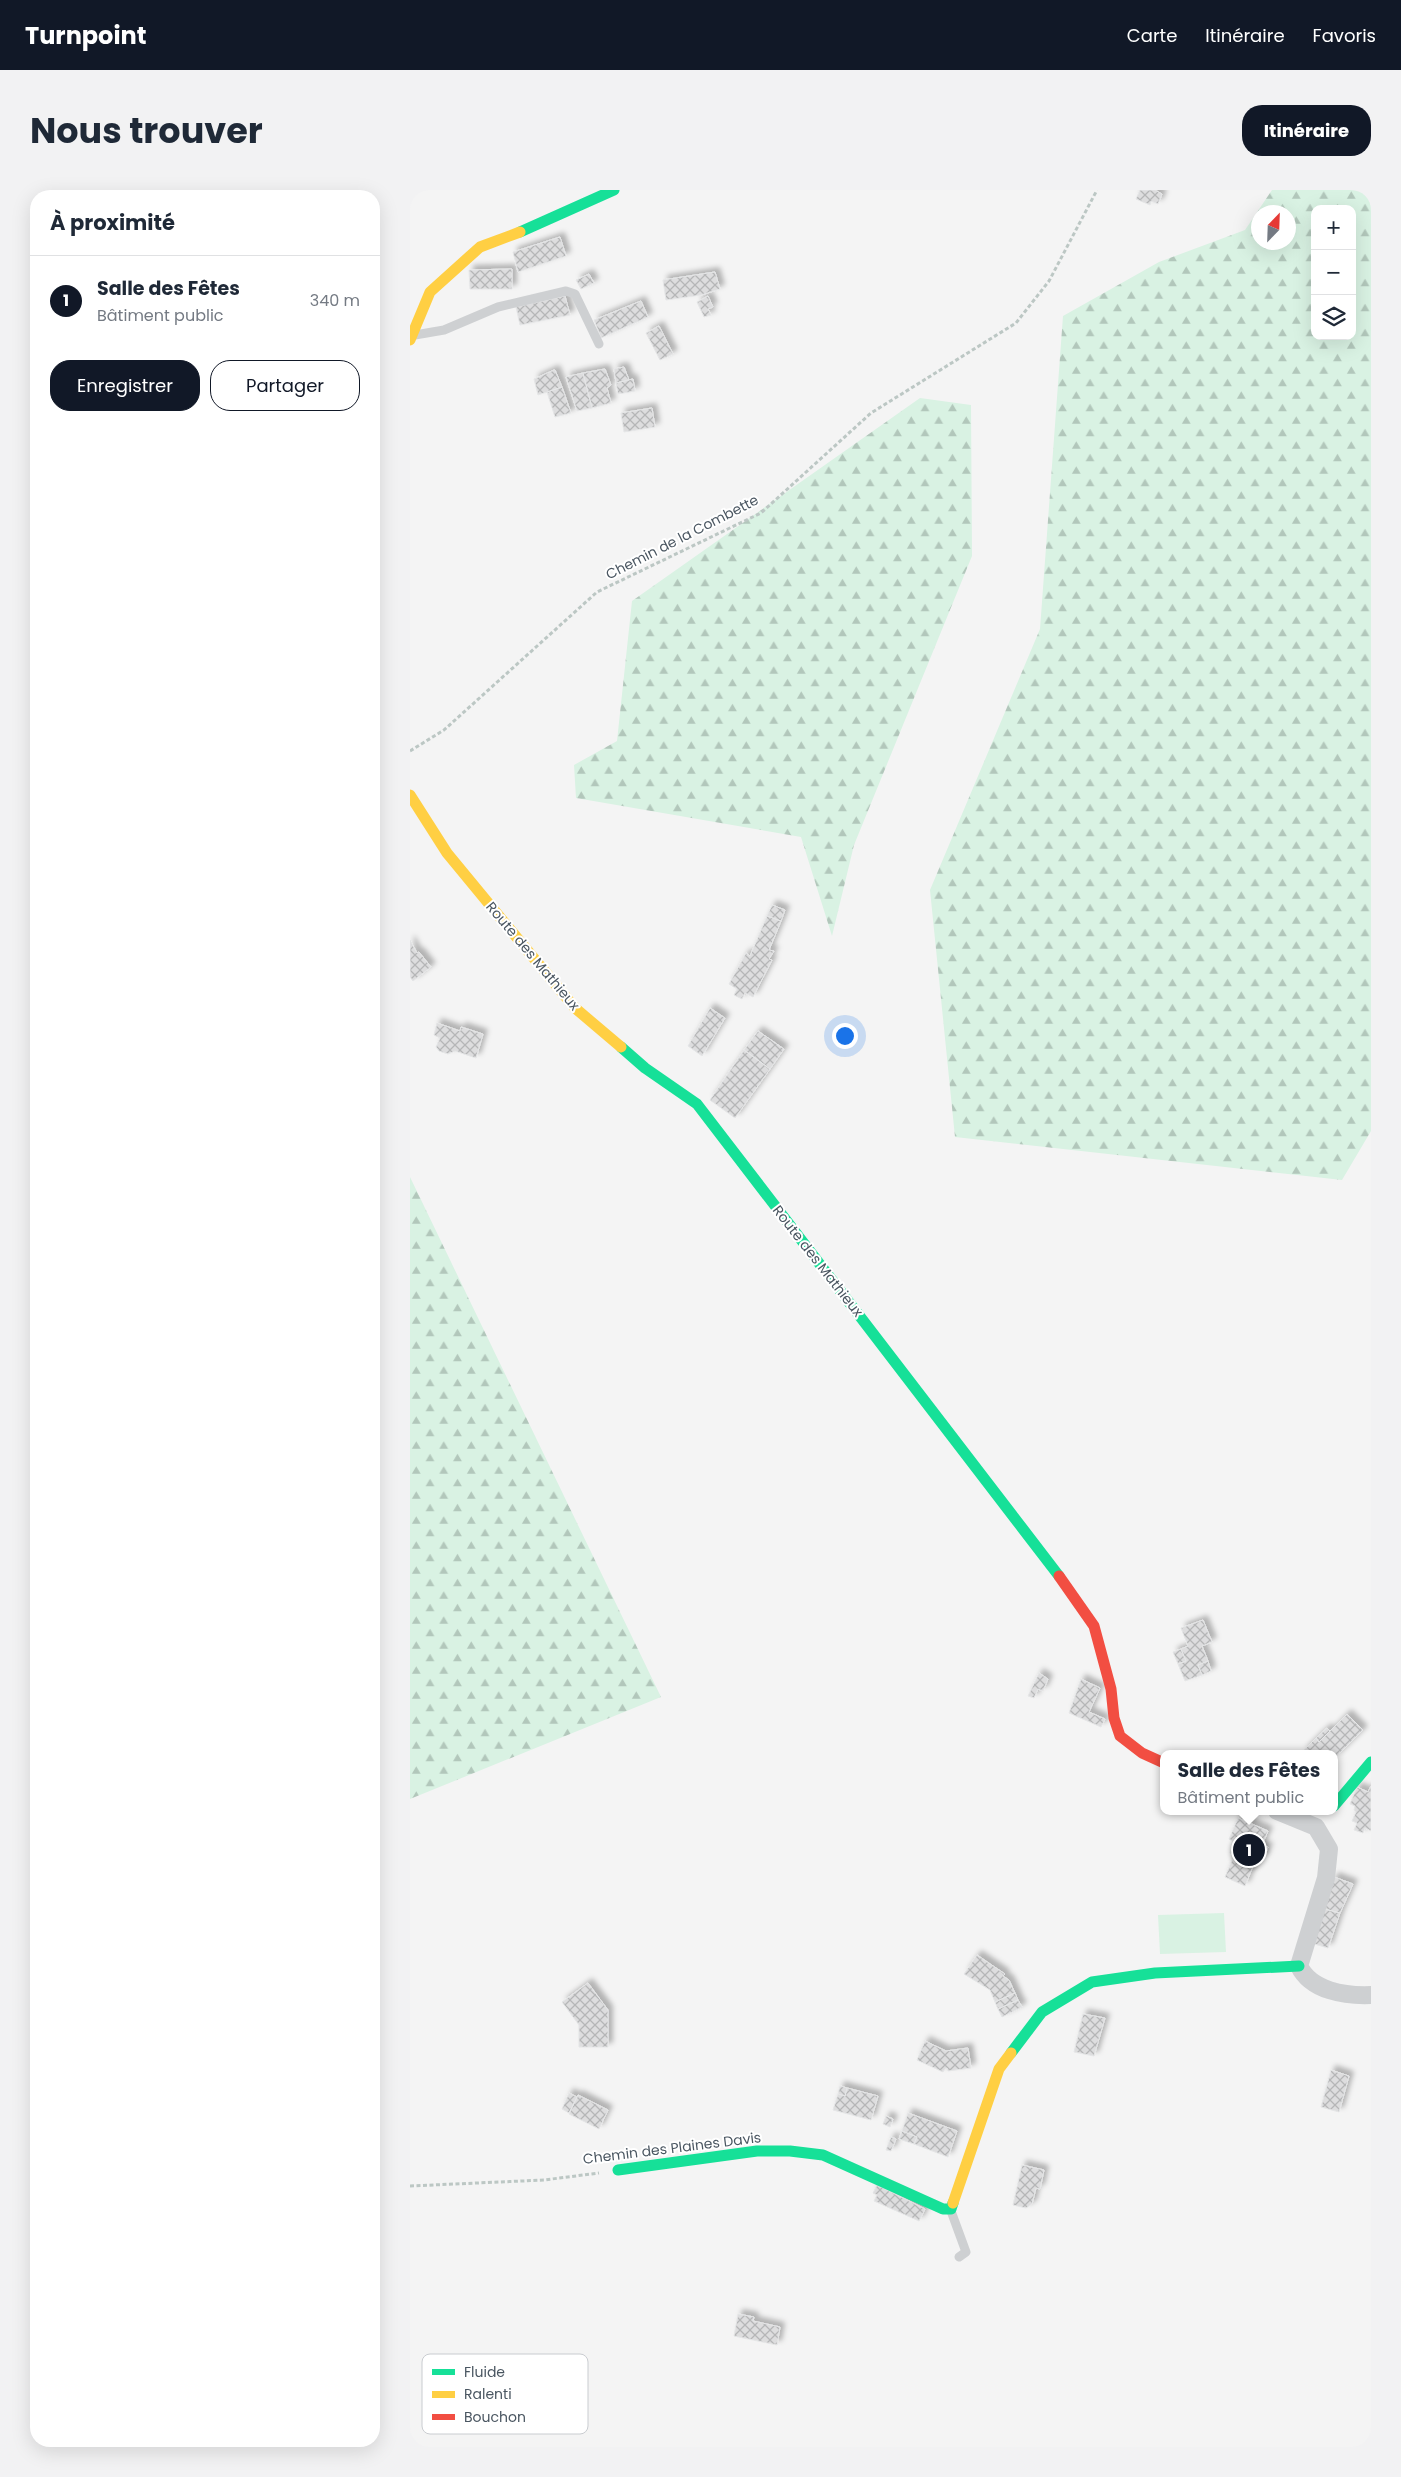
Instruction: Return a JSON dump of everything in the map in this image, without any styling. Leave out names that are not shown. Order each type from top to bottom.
[{"type":"street","points":[[411,338],[430,292],[480,247],[526,230],[614,190]]},
{"type":"street","name":"Route des Mathieux","points":[[410,795],[447,853],[576,1008],[645,1068],[697,1104],[1077,1599],[1094,1626],[1100,1643],[1111,1689],[1114,1718],[1120,1736],[1142,1753],[1160,1761]]},
{"type":"street","points":[[1338,1801],[1371,1762]]},
{"type":"street","points":[[1288,1815],[1316,1826],[1329,1849],[1326,1878],[1300,1966],[1305,1978],[1322,1988],[1359,1996],[1371,1995]]},
{"type":"street","points":[[1316,1826],[1326,1815]]},
{"type":"street","points":[[951,2209],[999,2069],[1042,2012],[1092,1982],[1155,1973],[1286,1965],[1300,1966]]},
{"type":"street","name":"Chemin des Plaines Davis","points":[[618,2170],[757,2151],[790,2151],[823,2156],[943,2209],[951,2209]]},
{"type":"lane","points":[[411,338],[444,330],[498,307],[566,291],[575,294],[599,344]]},
{"type":"lane","points":[[951,2209],[966,2252],[959,2256]]},
{"type":"path","name":"Chemin de la Combette","points":[[410,751],[444,730],[597,592],[761,513],[871,413],[1016,323],[1049,281],[1097,190]]},
{"type":"path","name":"Chemin des Plaines Davis","points":[[410,2186],[544,2180],[618,2170]]},
{"type":"green space","points":[[1272,190],[1371,190],[1371,1131],[1342,1180],[955,1137],[930,890],[1040,629],[1063,316],[1159,262],[1245,230],[1251,221],[1251,250],[1296,250],[1296,205],[1262,205]]},
{"type":"green space","points":[[920,398],[971,405],[972,556],[854,845],[832,936],[801,837],[576,798],[574,765],[617,741],[632,601]]},
{"type":"green space","points":[[410,1177],[661,1697],[410,1799]]},
{"type":"green space","points":[[1224,1913],[1226,1952],[1160,1954],[1158,1915]]},
{"type":"building","points":[[1140,190],[1155,190],[1162,194],[1158,204],[1151,201],[1150,205],[1136,199]]},
{"type":"building","points":[[560,237],[566,256],[518,272],[513,252]]},
{"type":"building","points":[[512,269],[512,289],[470,289],[469,270]]},
{"type":"building","points":[[715,272],[720,289],[701,295],[666,300],[663,280]]},
{"type":"building","points":[[589,274],[594,283],[581,289],[576,280]]},
{"type":"building","points":[[565,296],[570,315],[520,325],[516,307]]},
{"type":"building","points":[[708,296],[713,307],[708,309],[711,315],[704,317],[697,302]]},
{"type":"building","points":[[641,301],[648,317],[601,338],[594,320]]},
{"type":"building","points":[[659,326],[673,354],[660,360],[646,333]]},
{"type":"building","points":[[624,367],[629,380],[616,383],[614,369]]},
{"type":"building","points":[[605,369],[611,385],[607,388],[611,403],[592,408],[583,373]]},
{"type":"building","points":[[554,370],[562,387],[538,395],[534,379]]},
{"type":"building","points":[[583,373],[592,408],[577,411],[566,377]]},
{"type":"building","points":[[633,379],[635,391],[618,394],[616,383]]},
{"type":"building","points":[[562,387],[571,413],[555,417],[547,392]]},
{"type":"building","points":[[652,408],[655,427],[624,432],[621,413]]},
{"type":"building","points":[[772,905],[785,910],[781,921],[767,916]]},
{"type":"building","points":[[767,916],[781,921],[769,950],[774,951],[769,959],[772,960],[753,997],[745,993],[742,999],[734,995],[737,989],[729,984],[746,953],[750,956]]},
{"type":"building","points":[[410,940],[417,953],[419,952],[431,967],[413,981],[410,977]]},
{"type":"building","points":[[710,1008],[725,1018],[702,1056],[688,1046]]},
{"type":"building","points":[[437,1023],[460,1031],[461,1027],[483,1034],[476,1058],[455,1051],[448,1054],[439,1051],[436,1047],[440,1038],[434,1035]]},
{"type":"building","points":[[758,1031],[784,1049],[770,1069],[744,1050]]},
{"type":"building","points":[[744,1050],[770,1069],[735,1118],[710,1100]]},
{"type":"building","points":[[1203,1620],[1212,1642],[1202,1646],[1208,1661],[1198,1665],[1202,1675],[1185,1681],[1178,1664],[1186,1661],[1181,1649],[1188,1646],[1181,1628]]},
{"type":"building","points":[[1181,1649],[1186,1661],[1178,1664],[1173,1652]]},
{"type":"building","points":[[1208,1661],[1211,1671],[1202,1675],[1198,1665]]},
{"type":"building","points":[[1039,1673],[1048,1679],[1043,1691],[1038,1689],[1034,1698],[1028,1696]]},
{"type":"building","points":[[1081,1679],[1100,1688],[1089,1712],[1105,1719],[1101,1727],[1069,1713]]},
{"type":"building","points":[[1347,1714],[1363,1730],[1338,1755],[1338,1750],[1304,1750],[1316,1738],[1319,1742]]},
{"type":"building","points":[[1327,1728],[1330,1731],[1319,1742],[1316,1738]]},
{"type":"building","points":[[1371,1786],[1371,1831],[1365,1828],[1363,1833],[1354,1830],[1357,1823],[1352,1821],[1356,1812],[1354,1810],[1355,1806],[1350,1804],[1357,1787],[1368,1792]]},
{"type":"building","points":[[1238,1818],[1268,1831],[1262,1845],[1268,1847],[1264,1859],[1257,1856],[1245,1886],[1225,1877],[1234,1855],[1230,1853],[1234,1842],[1229,1839]]},
{"type":"building","points":[[1334,1877],[1353,1884],[1340,1913],[1321,1908]]},
{"type":"building","points":[[1321,1908],[1340,1913],[1328,1948],[1311,1943]]},
{"type":"building","points":[[977,1955],[1005,1974],[1003,1976],[1009,1980],[1015,1993],[995,2002],[990,1990],[964,1974]]},
{"type":"building","points":[[588,1983],[608,2010],[608,2047],[579,2047],[579,2025],[562,2002]]},
{"type":"building","points":[[1015,1993],[1018,2000],[998,2009],[995,2002]]},
{"type":"building","points":[[1018,2000],[1022,2007],[1002,2017],[998,2009]]},
{"type":"building","points":[[1083,2014],[1105,2018],[1094,2056],[1074,2052]]},
{"type":"building","points":[[925,2041],[946,2051],[968,2048],[971,2068],[948,2071],[947,2068],[943,2072],[917,2060]]},
{"type":"building","points":[[1331,2070],[1349,2076],[1339,2112],[1321,2107]]},
{"type":"building","points":[[840,2086],[847,2088],[845,2096],[838,2094]]},
{"type":"building","points":[[847,2088],[878,2096],[871,2120],[833,2110],[838,2094],[845,2096]]},
{"type":"building","points":[[569,2093],[577,2097],[569,2113],[562,2109]]},
{"type":"building","points":[[578,2095],[608,2110],[599,2129],[569,2114]]},
{"type":"building","points":[[908,2113],[957,2131],[948,2157],[914,2144],[917,2137],[902,2131]]},
{"type":"building","points":[[886,2116],[893,2119],[890,2127],[883,2124]]},
{"type":"building","points":[[902,2131],[917,2137],[914,2144],[899,2139]]},
{"type":"building","points":[[891,2137],[896,2139],[891,2151],[886,2150]]},
{"type":"building","points":[[1022,2165],[1044,2170],[1040,2189],[1036,2188],[1032,2204],[1026,2208],[1013,2205]]},
{"type":"building","points":[[877,2185],[925,2209],[919,2221],[874,2201],[877,2195],[873,2193]]},
{"type":"building","points":[[738,2314],[754,2317],[753,2321],[780,2327],[777,2345],[734,2336]]},
{"type":"traffic: fast","points":[[520,232],[614,190]]},
{"type":"traffic: fast","points":[[621,1047],[645,1068],[697,1104],[1059,1576]]},
{"type":"traffic: fast","points":[[1338,1801],[1371,1762]]},
{"type":"traffic: fast","points":[[1011,2053],[1042,2012],[1092,1982],[1155,1973],[1299,1966]]},
{"type":"traffic: fast","points":[[618,2170],[757,2151],[790,2151],[823,2155],[943,2209],[951,2209],[953,2203]]},
{"type":"traffic: slow","points":[[410,340],[430,292],[480,247],[520,232]]},
{"type":"traffic: slow","points":[[410,795],[447,853],[575,1008],[621,1047]]},
{"type":"traffic: slow","points":[[953,2203],[999,2069],[1011,2053]]},
{"type":"traffic: jam","points":[[1059,1576],[1094,1626],[1111,1689],[1114,1718],[1120,1736],[1142,1753],[1160,1761]]},
{"type":"place","name":"Salle des Fêtes","points":[[1249,1850]]}]
